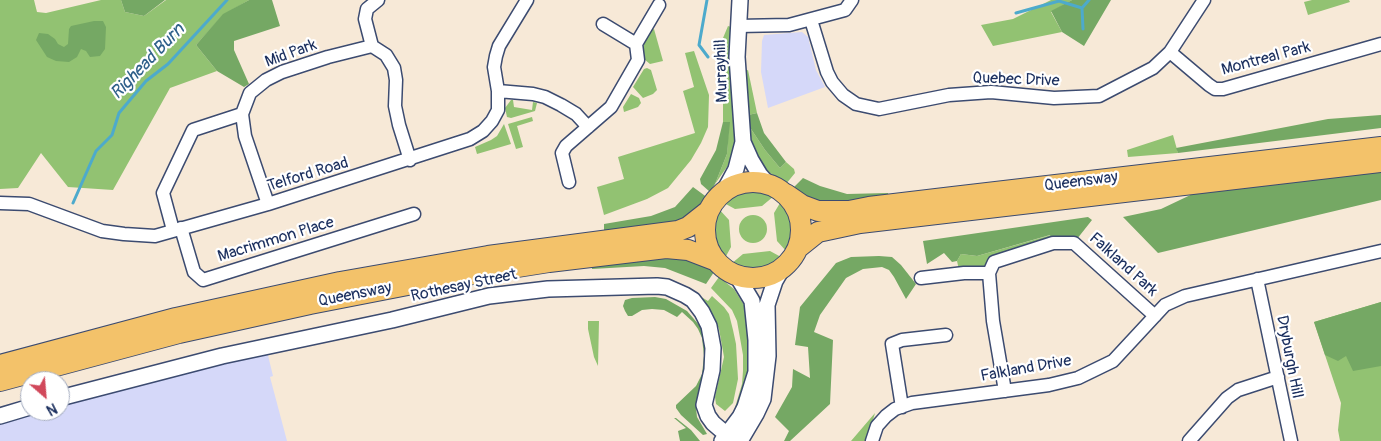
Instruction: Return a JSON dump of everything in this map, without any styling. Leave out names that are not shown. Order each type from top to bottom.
[{"type":"highway","name":"Queensway","points":[[782,193],[802,205],[818,211],[849,211],[1381,147]]},
{"type":"highway","name":"Queensway","points":[[798,248],[818,232],[860,223],[1381,162]]},
{"type":"highway","points":[[758,182],[782,193],[798,212],[801,235],[798,248],[782,269],[764,277],[751,279],[737,276],[725,270],[711,257],[706,246],[704,234],[708,211],[724,191],[734,185],[758,182]]},
{"type":"highway","name":"Queensway","points":[[0,366],[176,318],[340,282],[488,256],[673,232],[688,227],[708,211]]},
{"type":"highway","name":"Queensway","points":[[0,381],[179,333],[409,285],[549,262],[666,248],[680,248],[711,257]]},
{"type":"street","points":[[378,0],[366,9],[365,19],[372,46],[386,55],[394,68],[396,80],[395,106],[410,160]]},
{"type":"street","name":"Telford Road","points":[[0,203],[29,204],[102,231],[155,236],[268,204],[410,160],[470,139],[483,131],[492,121],[498,110],[498,91],[494,67],[499,46],[527,0]]},
{"type":"street","name":"Murrayhill","points":[[740,0],[738,81],[743,142],[750,160],[760,175],[782,193]]},
{"type":"street","points":[[738,26],[788,25],[811,20],[845,10],[852,0]]},
{"type":"street","name":"Quebec Drive","points":[[811,20],[827,72],[832,82],[843,95],[856,104],[879,109],[949,95],[991,92],[1054,98],[1099,96],[1153,68],[1170,52],[1204,0]]},
{"type":"street","points":[[570,182],[562,153],[566,146],[610,107],[638,60],[636,44],[658,5]]},
{"type":"street","points":[[603,24],[636,44]]},
{"type":"street","name":"Montreal Park","points":[[1170,52],[1209,85],[1216,89],[1223,89],[1381,44]]},
{"type":"street","name":"Mid Park","points":[[242,114],[250,93],[266,80],[319,60],[372,46]]},
{"type":"street","points":[[498,91],[533,94],[545,98],[576,114],[588,128]]},
{"type":"street","points":[[177,229],[163,193],[193,130],[242,114],[245,136],[268,204]]},
{"type":"street","name":"Murrayhill","points":[[724,191],[736,169],[743,142]]},
{"type":"street","name":"Macrimmon Place","points":[[177,229],[194,272],[203,280],[414,214]]},
{"type":"street","name":"Falkland Park","points":[[988,274],[994,262],[1053,243],[1074,243],[1155,316]]},
{"type":"street","name":"Falkland Drive","points":[[872,441],[877,426],[886,416],[902,406],[932,399],[1049,385],[1078,378],[1113,361],[1165,305],[1185,296],[1381,251]]},
{"type":"street","points":[[731,439],[756,414],[763,399],[768,356],[767,305],[775,281],[782,269]]},
{"type":"street","points":[[921,278],[964,273],[988,274],[993,322],[1005,391]]},
{"type":"street","points":[[731,439],[750,394],[757,360],[752,301],[737,276]]},
{"type":"street","name":"Dryburgh Hill","points":[[1257,279],[1290,441]]},
{"type":"street","name":"Rothesay Street","points":[[70,395],[222,356],[392,320],[489,296],[548,289],[657,286],[667,287],[693,300],[699,306],[706,319],[714,359],[704,405],[713,423],[731,439]]},
{"type":"street","points":[[902,406],[892,344],[902,340],[946,336]]},
{"type":"street","points":[[1189,441],[1228,398],[1238,390],[1278,377]]},
{"type":"street","points":[[0,416],[20,410]]},
{"type":"shaded area","points":[[802,32],[808,37],[816,70],[825,87],[768,108],[761,72],[762,41],[764,35]]},
{"type":"shaded area","points":[[266,347],[273,376],[270,377],[287,441],[0,441],[0,416],[20,413],[20,421],[70,421],[70,396]]},
{"type":"green space","points":[[0,0],[34,0],[37,12],[46,13],[101,0],[121,0],[125,12],[144,16],[166,0],[249,0],[223,15],[196,45],[217,71],[170,88],[113,190],[68,187],[41,153],[18,188],[0,189]]},
{"type":"green space","points":[[121,0],[165,0],[144,16],[125,12]]},
{"type":"green space","points":[[249,0],[272,0],[280,26],[234,41],[234,50],[249,84],[244,87],[217,71],[196,45],[223,14]]},
{"type":"green space","points":[[1051,0],[1072,0],[1051,12],[1062,32],[993,46],[981,25],[1013,19]]},
{"type":"green space","points":[[1072,0],[1111,0],[1084,46],[1062,32],[1051,11]]},
{"type":"green space","points":[[1312,0],[1349,0],[1350,2],[1308,15],[1304,2]]},
{"type":"green space","points":[[103,21],[106,27],[105,49],[100,56],[90,57],[86,51],[81,49],[77,57],[69,62],[56,61],[47,57],[36,40],[39,33],[48,34],[64,47],[68,44],[71,26]]},
{"type":"green space","points":[[728,26],[731,27],[730,75],[735,146],[729,164],[715,184],[727,154],[729,122],[723,122],[723,38]]},
{"type":"green space","points":[[654,29],[663,61],[650,64],[644,59],[642,49],[650,30]]},
{"type":"green space","points":[[694,51],[709,95],[708,127],[701,143],[691,160],[668,188],[647,199],[604,215],[597,187],[624,179],[618,157],[695,133],[683,91],[694,87],[685,53]]},
{"type":"green space","points":[[644,69],[651,70],[657,90],[643,98],[633,87]]},
{"type":"green space","points":[[748,70],[757,113],[748,115],[745,71]]},
{"type":"green space","points":[[631,94],[639,98],[641,103],[638,107],[624,112],[623,107]]},
{"type":"green space","points":[[513,100],[514,107],[532,110],[533,102],[537,103],[535,111],[511,118],[507,117],[505,108]]},
{"type":"green space","points":[[757,113],[764,133],[786,162],[780,168],[749,126],[748,115]]},
{"type":"green space","points":[[1381,115],[1381,128],[1178,153],[1176,148],[1328,119]]},
{"type":"green space","points":[[532,117],[533,121],[517,126],[523,147],[516,149],[508,124]]},
{"type":"green space","points":[[723,122],[730,122],[727,154],[710,192],[701,184],[700,179],[716,150]]},
{"type":"green space","points":[[504,124],[511,144],[477,154],[475,147],[497,136]]},
{"type":"green space","points":[[749,126],[780,168],[786,162],[794,169],[795,173],[786,184],[760,166],[755,159]]},
{"type":"green space","points":[[1173,135],[1178,153],[1128,157],[1127,150]]},
{"type":"green space","points":[[1381,170],[1381,200],[1158,253],[1123,217],[1161,209],[1201,190]]},
{"type":"green space","points":[[803,178],[820,186],[847,194],[888,193],[889,198],[837,205],[811,199],[792,189]]},
{"type":"green space","points":[[693,187],[708,198],[683,223],[604,234],[604,224],[651,216],[675,207]]},
{"type":"green space","points":[[758,190],[774,196],[762,206],[735,209],[724,203],[740,192]]},
{"type":"green space","points":[[780,203],[791,219],[793,228],[793,237],[787,252],[777,241],[774,213]]},
{"type":"green space","points":[[718,208],[729,220],[731,247],[725,258],[714,242],[712,233]]},
{"type":"green space","points":[[753,215],[763,219],[767,229],[763,239],[753,243],[743,239],[739,229],[743,219]]},
{"type":"green space","points":[[1088,217],[1092,220],[1077,239],[1053,239],[1050,235],[977,256],[961,254],[957,261],[952,262],[944,253],[927,264],[923,241]]},
{"type":"green space","points":[[1051,235],[1053,239],[983,270],[959,270],[957,261],[961,254],[977,256]]},
{"type":"green space","points":[[770,251],[781,257],[765,268],[747,270],[731,264],[743,254]]},
{"type":"green space","points":[[676,254],[702,263],[714,272],[706,284],[665,268],[644,266],[592,269],[592,265]]},
{"type":"green space","points":[[851,257],[892,257],[916,284],[906,299],[889,270],[882,267],[863,269],[846,278],[820,315],[814,332],[833,340],[830,404],[790,441],[784,441],[789,431],[775,417],[792,387],[793,369],[810,378],[808,347],[795,345],[800,307],[836,263]]},
{"type":"green space","points":[[719,277],[734,289],[744,305],[751,337],[751,368],[742,402],[734,411],[742,384],[743,355],[737,321],[732,310],[711,288]]},
{"type":"green space","points":[[688,289],[708,301],[712,296],[729,314],[736,344],[738,379],[733,403],[725,411],[716,404],[715,397],[724,357],[719,329],[707,306]]},
{"type":"green space","points":[[655,297],[666,299],[687,311],[700,326],[704,336],[709,357],[696,408],[697,417],[707,434],[703,435],[676,408],[676,405],[696,386],[702,374],[704,356],[702,338],[698,329],[682,312],[677,317],[664,310],[652,309],[642,310],[632,316],[628,316],[623,306],[625,300],[632,298]]},
{"type":"green space","points":[[1381,302],[1381,441],[1340,441],[1338,430],[1341,403],[1314,322]]},
{"type":"green space","points":[[1381,302],[1381,366],[1353,371],[1346,356],[1338,361],[1325,355],[1314,322]]},
{"type":"green space","points":[[588,321],[599,321],[598,366],[594,357]]},
{"type":"green space","points":[[875,413],[867,441],[851,441]]},
{"type":"green space","points":[[674,418],[691,430],[700,441],[680,441],[678,431],[686,428]]},
{"type":"waterway","name":"Righead Burn","points":[[73,203],[96,151],[112,135],[119,113],[146,81],[168,64],[227,0]]},
{"type":"waterway","points":[[707,0],[699,45],[708,57]]},
{"type":"waterway","points":[[1016,13],[1059,1],[1082,8],[1089,0]]},
{"type":"waterway","points":[[1082,8],[1083,29]]}]
